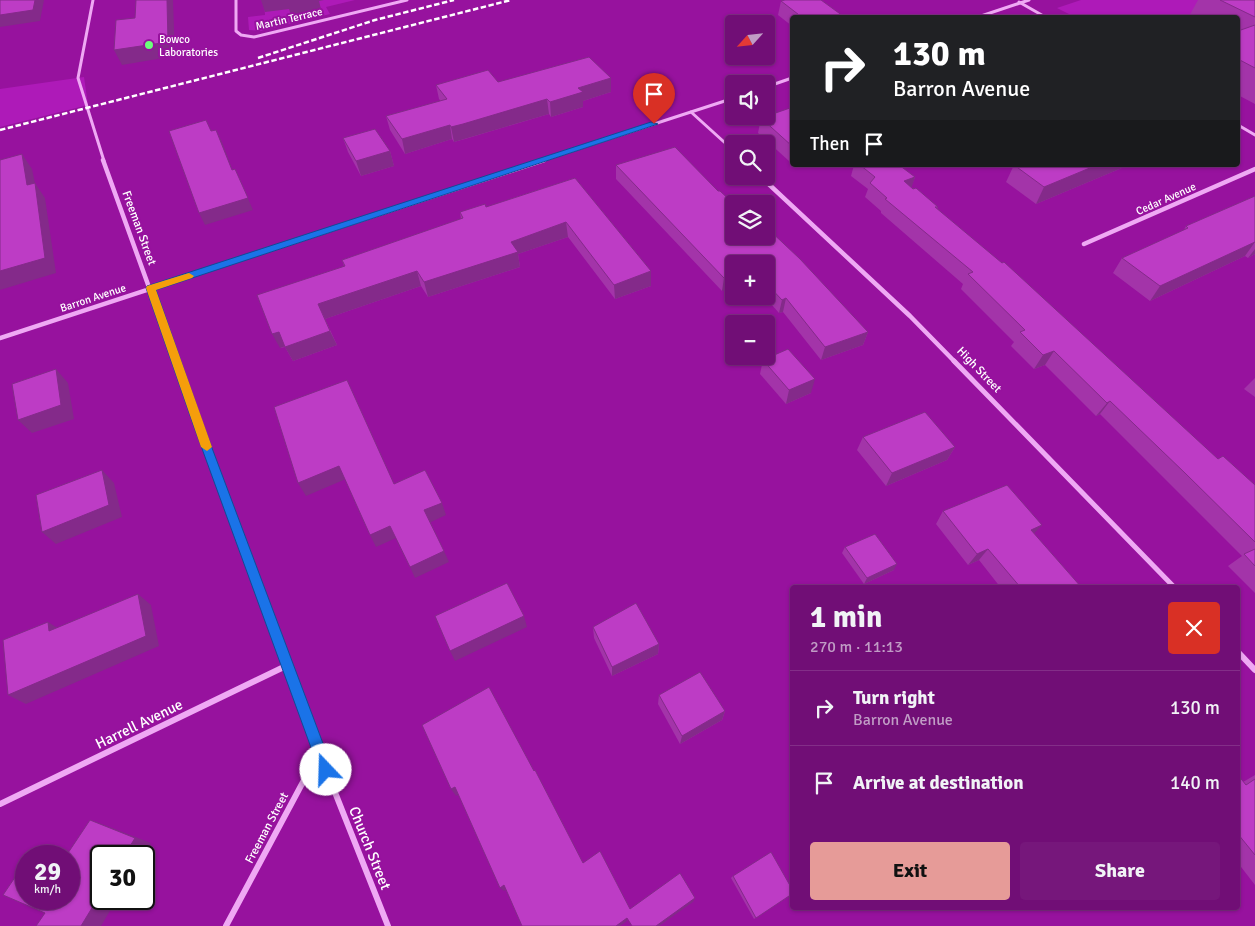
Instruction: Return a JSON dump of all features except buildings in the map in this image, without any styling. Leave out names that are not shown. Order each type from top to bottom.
[{"type":"street","name":"Freeman Street","points":[[94,0],[78,78],[102,154],[198,424],[319,752],[226,926]]},
{"type":"street","name":"Martin Terrace","points":[[236,0],[236,30],[241,36],[254,37],[407,0]]},
{"type":"street","points":[[983,15],[1019,1],[1028,0]]},
{"type":"street","points":[[1019,1],[1042,15]]},
{"type":"street","points":[[775,84],[790,79]]},
{"type":"street","name":"Barron Avenue","points":[[0,338],[725,101]]},
{"type":"street","points":[[691,112],[725,143]]},
{"type":"street","points":[[1240,126],[1255,135]]},
{"type":"street","name":"Cedar Avenue","points":[[1084,244],[1255,169]]},
{"type":"street","name":"High Street","points":[[770,185],[910,316],[1172,585]]},
{"type":"street","points":[[1240,654],[1255,670]]},
{"type":"street","name":"Harrell Avenue","points":[[0,804],[288,665]]},
{"type":"street","name":"Church Street","points":[[319,752],[388,926]]},
{"type":"shaded area","points":[[264,0],[355,0],[326,7],[330,14],[261,31],[249,30],[248,17],[265,15]]},
{"type":"shaded area","points":[[1081,0],[1231,0],[1189,15],[1071,15],[1057,8]]},
{"type":"shaded area","points":[[84,77],[88,105],[0,127],[0,89]]},
{"type":"railway","points":[[258,58],[375,20],[454,0]]},
{"type":"railway","points":[[0,130],[511,0]]},
{"type":"slow traffic","points":[[189,276],[151,288],[207,447]]},
{"type":"place","name":"Bowco Laboratories","points":[[149,45]]},
{"type":"route","points":[[326,770],[198,424],[151,288],[654,124]]}]
